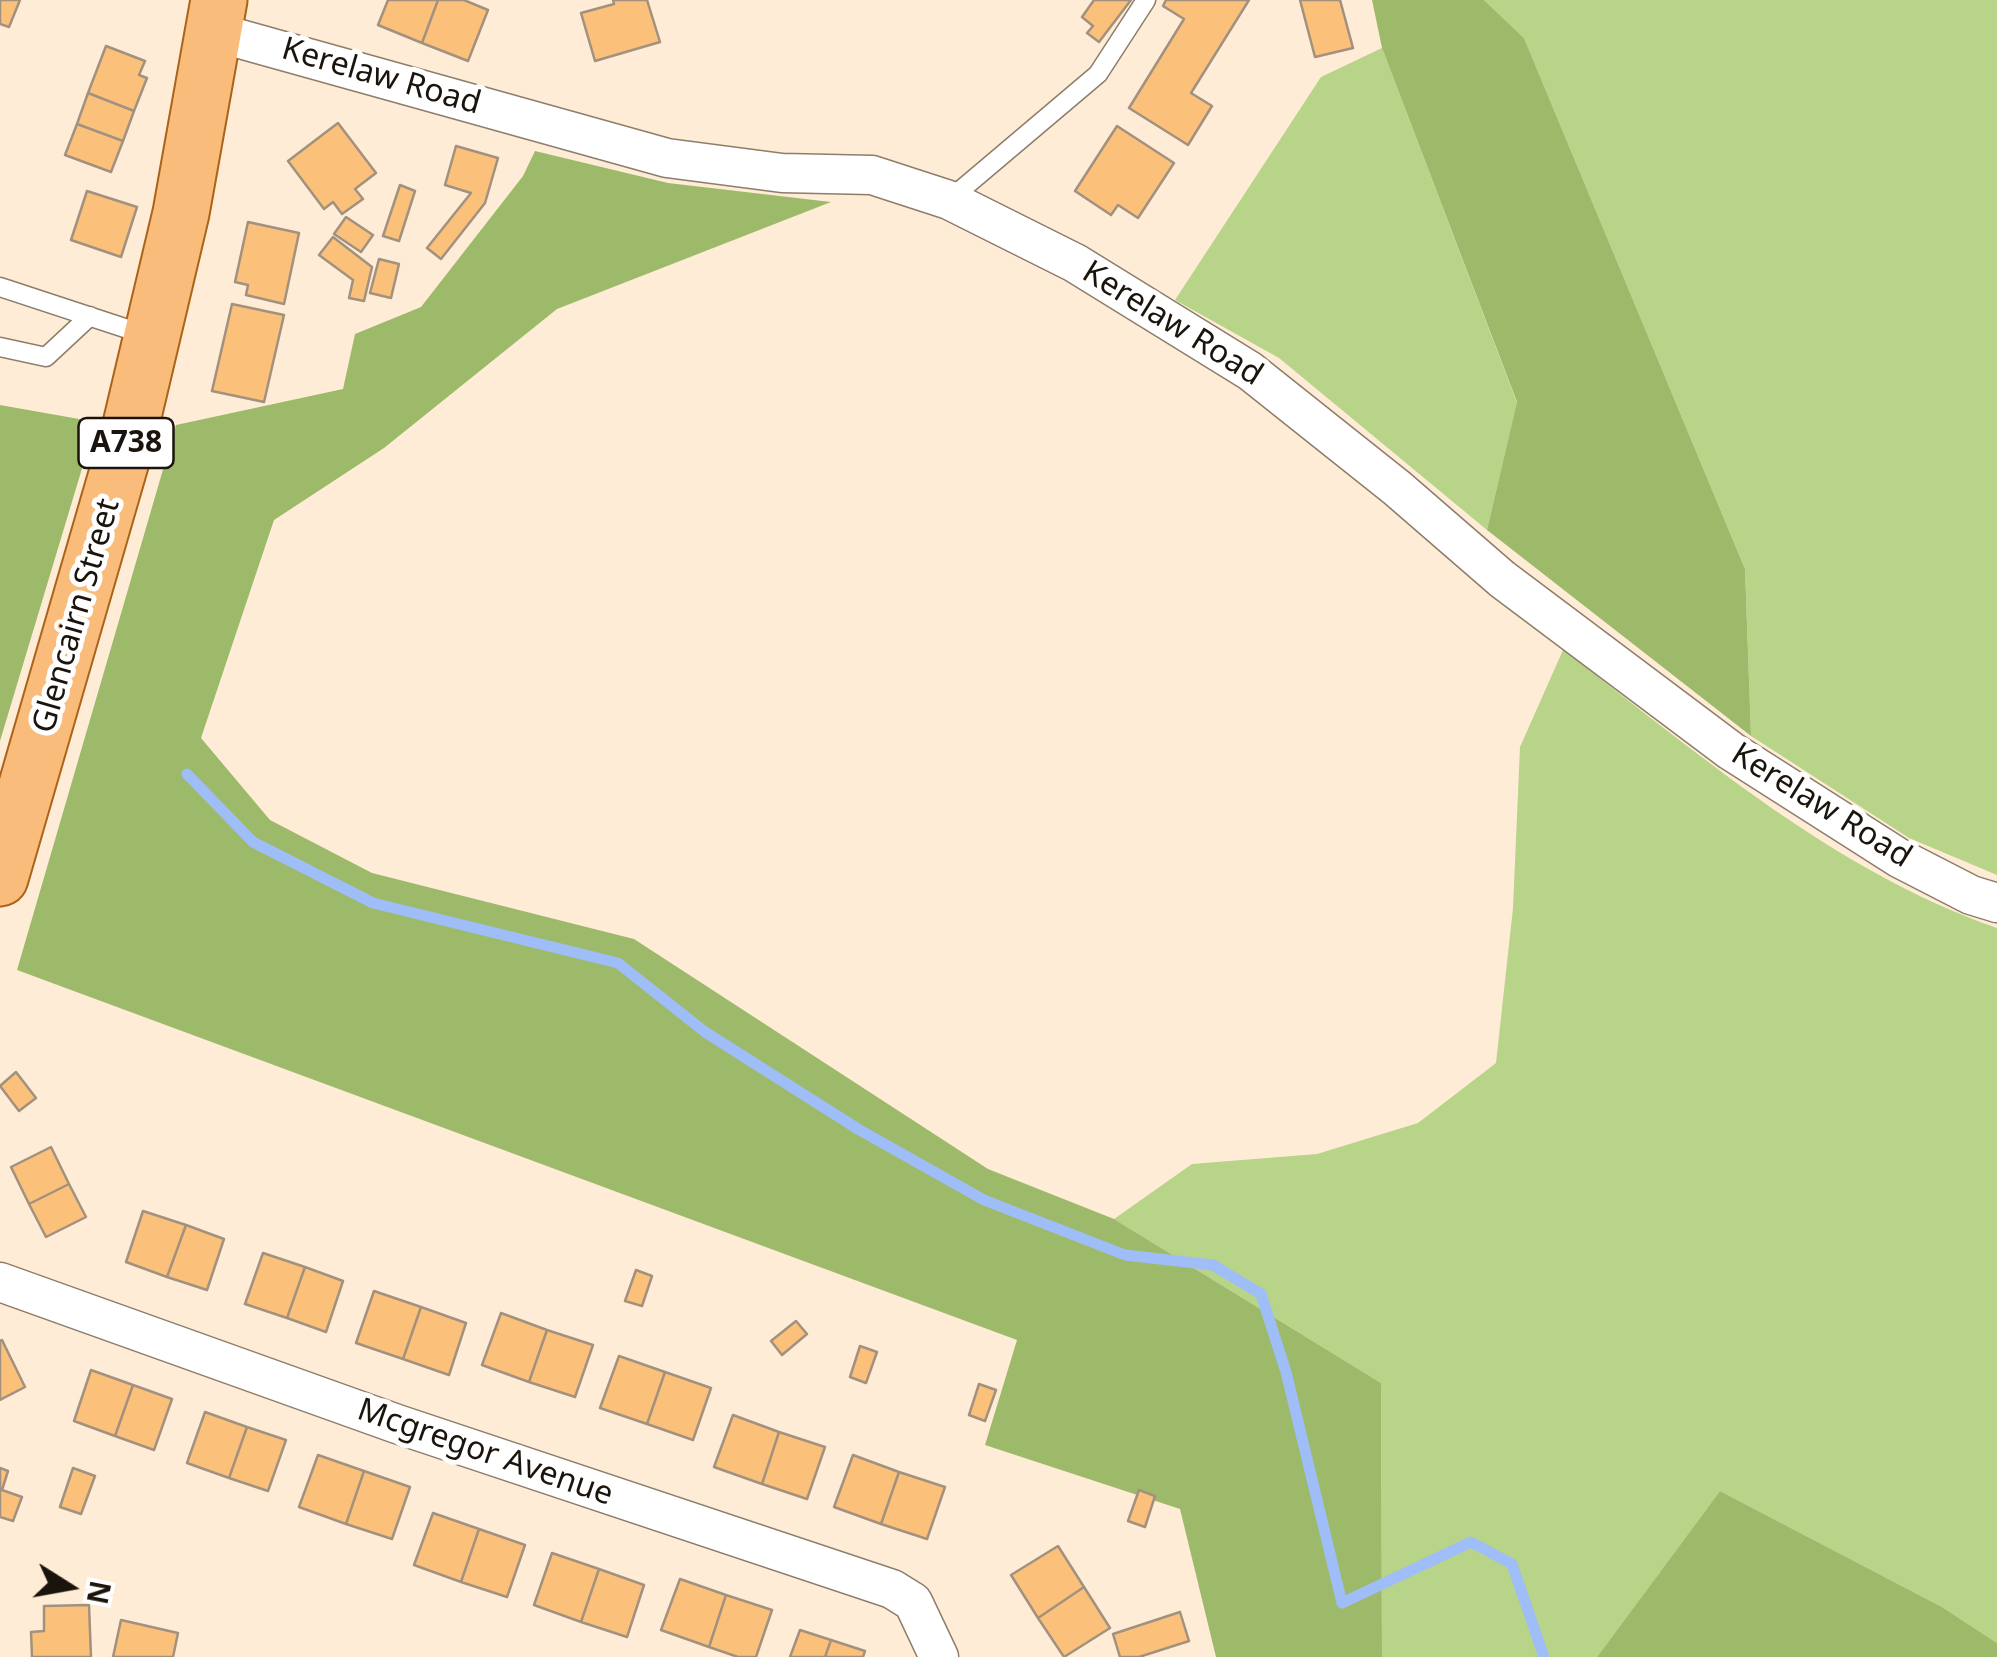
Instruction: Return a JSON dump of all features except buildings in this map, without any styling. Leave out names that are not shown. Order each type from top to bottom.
[{"type":"main road","name":"Glencairn Street","points":[[0,878],[85,592],[182,213],[211,11]]},
{"type":"street","name":"Kerelaw Road","points":[[211,11],[666,158],[782,173],[872,175],[949,200],[1075,263],[1250,371],[1398,488],[1502,578],[1731,752],[1899,858],[1971,895],[1997,903]]},
{"type":"street","name":"Mcgregor Avenue","points":[[0,1282],[397,1424],[892,1590],[913,1602],[939,1657]]},
{"type":"lane","points":[[949,200],[1098,74],[1146,0]]},
{"type":"lane","points":[[0,287],[152,336]]},
{"type":"lane","points":[[0,347],[46,357],[90,316]]},
{"type":"green space","points":[[1372,0],[1484,0],[1524,38],[1745,569],[1751,736],[1487,530],[1517,402],[1382,48]]},
{"type":"green space","points":[[1484,0],[1997,0],[1997,875],[1909,838],[1751,736],[1745,569],[1524,38]]},
{"type":"green space","points":[[1382,48],[1517,403],[1487,530],[1279,358],[1175,300],[1321,77]]},
{"type":"green space","points":[[535,151],[668,183],[831,202],[557,309],[384,448],[274,520],[201,738],[270,820],[372,873],[634,939],[988,1169],[1114,1219],[1381,1383],[1382,1657],[1216,1657],[1180,1509],[985,1445],[1017,1340],[17,970],[176,425],[343,389],[355,334],[421,307],[523,176]]},
{"type":"green space","points":[[0,405],[96,422],[0,741]]},
{"type":"green space","points":[[1563,650],[1717,769],[1824,842],[1937,904],[1997,928],[1997,1643],[1942,1607],[1720,1491],[1597,1657],[1382,1657],[1381,1383],[1114,1219],[1192,1164],[1317,1154],[1418,1123],[1496,1063],[1513,908],[1520,747]]},
{"type":"green space","points":[[1720,1491],[1942,1607],[1997,1643],[1997,1657],[1597,1657]]},
{"type":"waterway","points":[[187,774],[253,842],[373,903],[618,963],[705,1032],[858,1129],[984,1200],[1125,1255],[1213,1265],[1261,1294],[1286,1372],[1342,1603],[1471,1542],[1512,1564],[1544,1657]]}]
